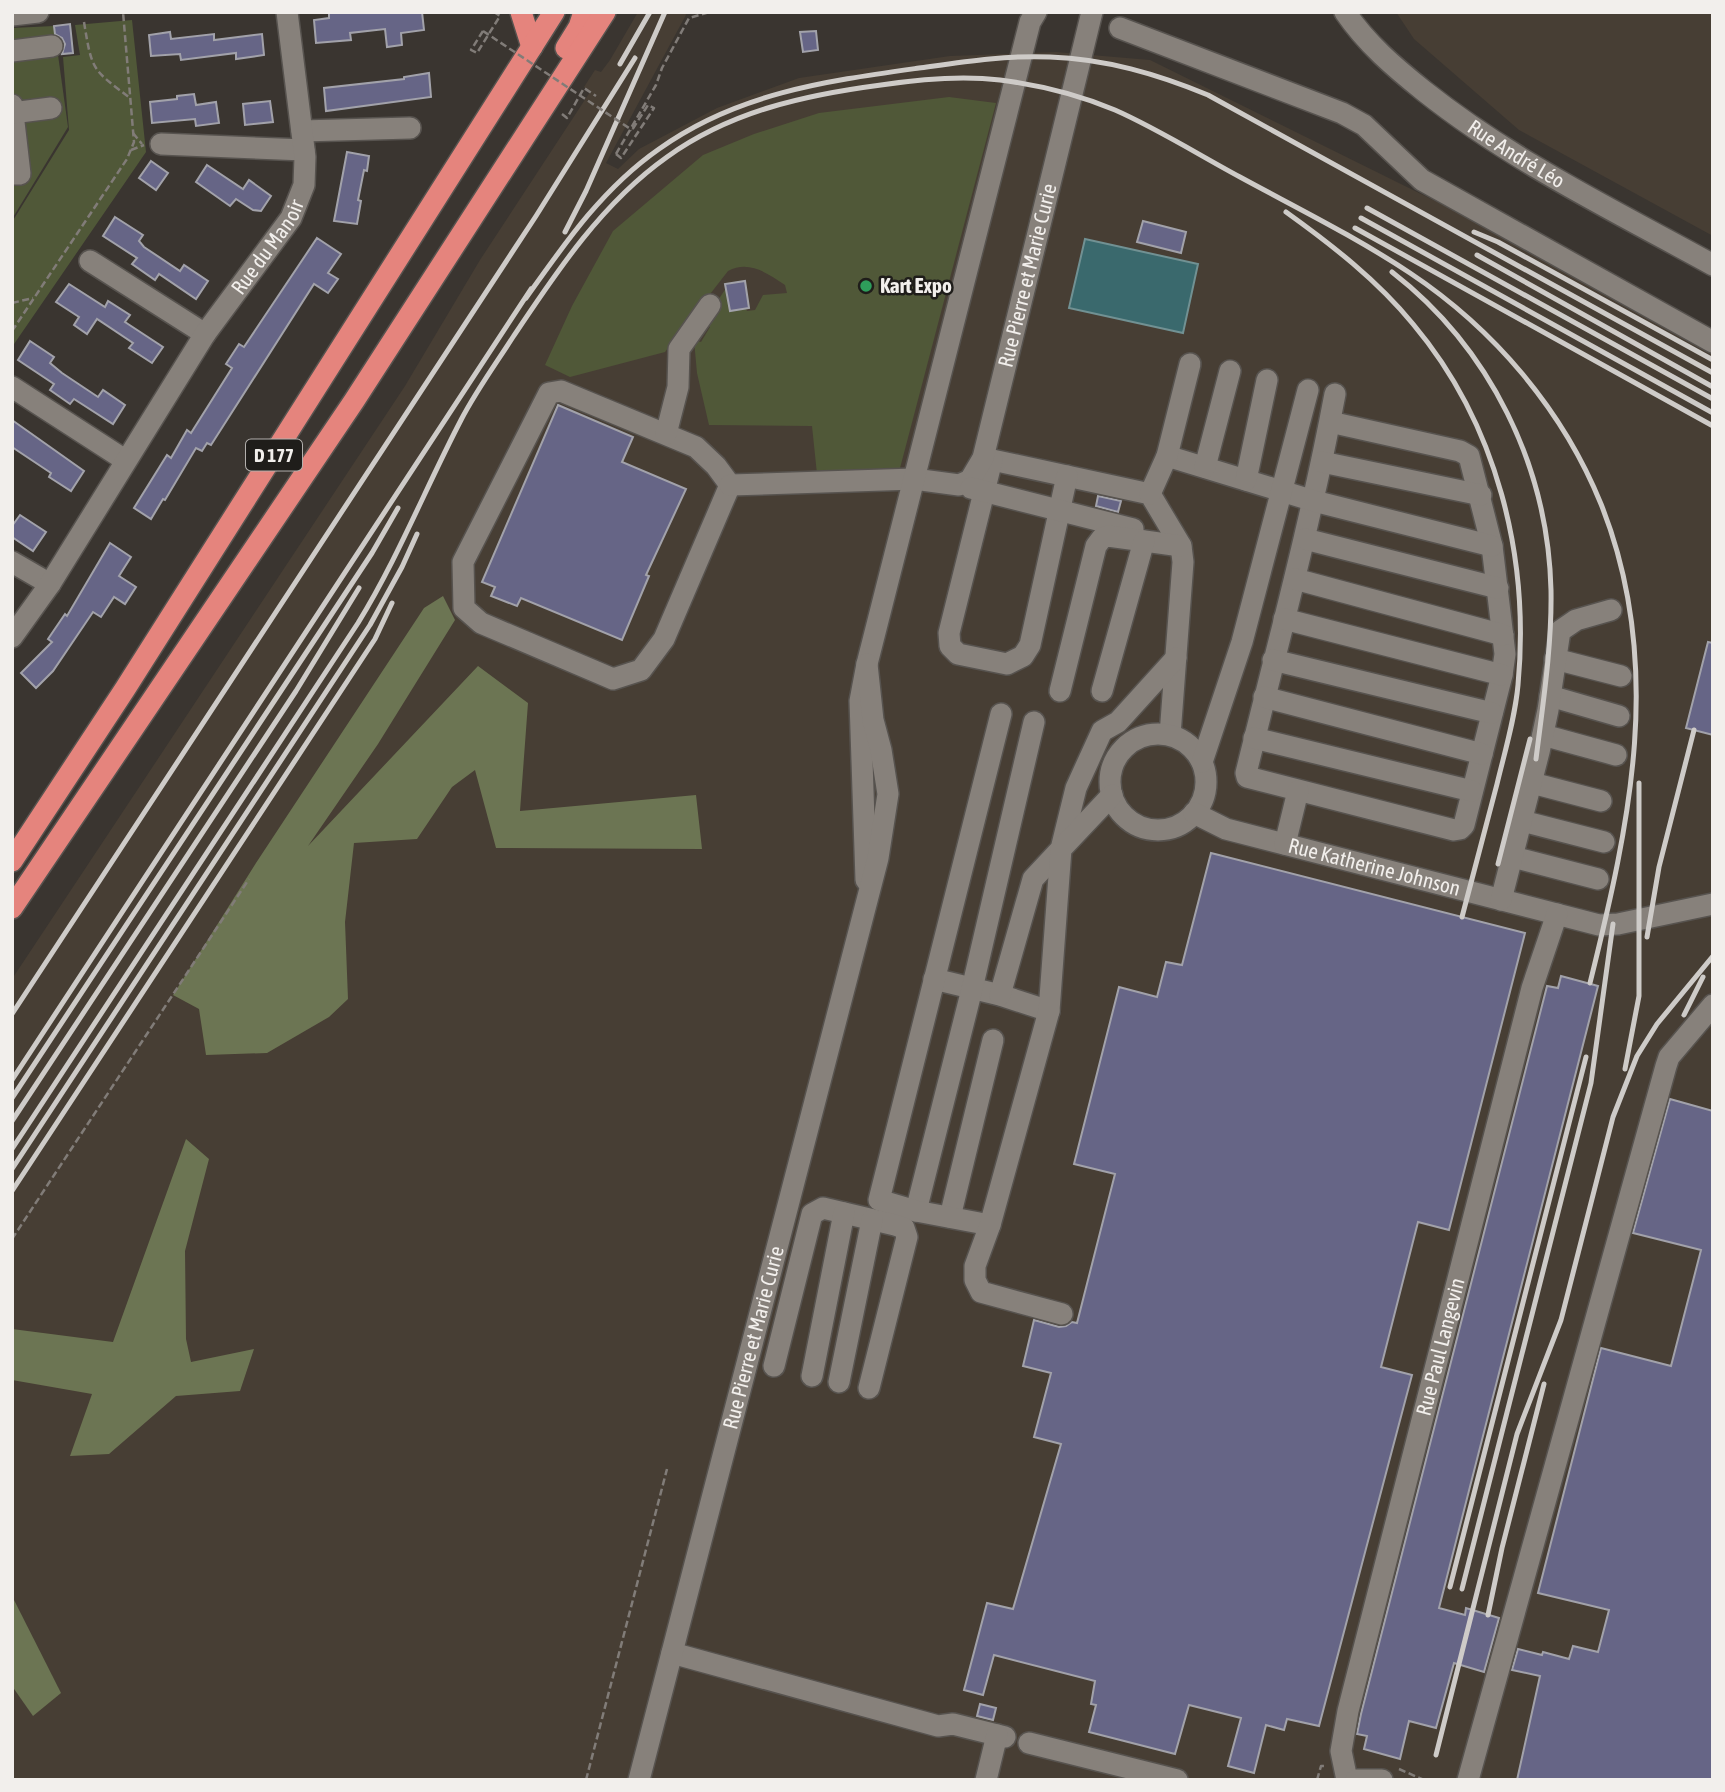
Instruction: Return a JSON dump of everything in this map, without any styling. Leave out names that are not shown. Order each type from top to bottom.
[{"type":"highway","points":[[521,12],[532,47]]},
{"type":"highway","name":"D 177","points":[[12,861],[125,689],[554,12]]},
{"type":"highway","points":[[354,401],[579,27],[584,12]]},
{"type":"highway","points":[[354,401],[605,12]]},
{"type":"highway","name":"D 177","points":[[12,908],[354,401]]},
{"type":"street","points":[[12,15],[38,12]]},
{"type":"street","name":"Rue du Manoir","points":[[12,637],[50,584],[205,334],[291,218],[304,184],[303,141],[287,12]]},
{"type":"street","name":"Rue Pierre et Marie Curie","points":[[639,1780],[878,858],[888,794],[873,720],[867,664],[1030,22],[1036,12]]},
{"type":"street","name":"Rue Pierre et Marie Curie","points":[[959,485],[970,480],[987,459],[1092,12]]},
{"type":"street","name":"Rue André Léo","points":[[1345,12],[1359,33],[1386,60],[1458,118],[1533,165],[1713,265]]},
{"type":"street","points":[[1120,28],[1342,113],[1364,125],[1422,180],[1713,342]]},
{"type":"street","points":[[12,51],[52,46]]},
{"type":"street","points":[[12,105],[20,174],[12,174]]},
{"type":"street","points":[[13,113],[51,108]]},
{"type":"street","points":[[152,145],[303,141],[410,128]]},
{"type":"street","points":[[90,261],[205,334]]},
{"type":"street","points":[[666,434],[678,387],[679,349],[710,305]]},
{"type":"street","points":[[1150,494],[1167,456],[1190,364]]},
{"type":"street","points":[[1205,467],[1230,371]]},
{"type":"street","points":[[1246,480],[1268,380]]},
{"type":"street","points":[[12,387],[125,460]]},
{"type":"street","points":[[1202,762],[1242,642],[1308,390]]},
{"type":"street","points":[[561,391],[696,447],[716,466],[730,485],[664,639],[641,670],[613,679],[481,623],[464,608],[463,562],[549,393],[561,391]]},
{"type":"street","points":[[1330,422],[1464,452],[1469,456],[1492,546],[1505,654],[1464,825],[1460,829],[1454,830],[1298,791],[1247,777],[1245,773],[1305,539],[1335,394]]},
{"type":"street","points":[[1167,456],[1282,489],[1314,501],[1492,546]]},
{"type":"street","points":[[1067,476],[1030,645],[1023,656],[1007,664],[958,654],[950,646],[949,633],[984,491],[987,459],[1067,476],[1150,494],[1179,543],[1183,562],[1170,735]]},
{"type":"street","points":[[1322,462],[1481,495]]},
{"type":"street","points":[[730,485],[914,479],[984,491],[1179,543]]},
{"type":"street","points":[[1060,691],[1096,546],[1102,538],[1108,536],[1179,543]]},
{"type":"street","points":[[1305,539],[1498,588]]},
{"type":"street","points":[[1102,691],[1144,541]]},
{"type":"street","points":[[12,562],[50,584]]},
{"type":"street","points":[[1295,579],[1503,635]]},
{"type":"street","points":[[1501,900],[1543,735],[1560,631],[1576,620],[1611,610]]},
{"type":"street","points":[[1284,619],[1502,675]]},
{"type":"street","points":[[1062,1314],[981,1292],[975,1280],[975,1266],[1049,1011],[1061,849],[1076,788],[1102,731],[1118,722],[1176,658]]},
{"type":"street","points":[[1555,659],[1621,676]]},
{"type":"street","points":[[1273,660],[1492,713]]},
{"type":"street","points":[[1264,696],[1482,754]]},
{"type":"street","points":[[1550,696],[1619,716]]},
{"type":"street","points":[[989,1225],[879,1200],[1001,714]]},
{"type":"street","points":[[916,1210],[972,989],[1034,722]]},
{"type":"street","points":[[1102,731],[1124,748]]},
{"type":"street","points":[[1154,734],[1170,735],[1192,748],[1202,762],[1206,778],[1203,799],[1194,813],[1173,827],[1156,830],[1142,827],[1119,810],[1112,795],[1111,770],[1124,748],[1137,738],[1154,734]]},
{"type":"street","points":[[1543,735],[1616,755]]},
{"type":"street","points":[[1254,738],[1472,791]]},
{"type":"street","points":[[1532,783],[1601,801]]},
{"type":"street","points":[[1285,844],[1298,791]]},
{"type":"street","points":[[1000,995],[1032,879],[1112,795]]},
{"type":"street","name":"Rue Katherine Johnson","points":[[1194,813],[1226,829],[1599,925],[1713,904]]},
{"type":"street","points":[[1522,821],[1604,842]]},
{"type":"street","points":[[1513,857],[1598,879]]},
{"type":"street","name":"Rue Paul Langevin","points":[[1347,1780],[1341,1751],[1348,1710],[1532,988],[1557,915]]},
{"type":"street","points":[[934,979],[1000,995],[1049,1011]]},
{"type":"street","points":[[1468,1780],[1666,1066],[1670,1057],[1713,1005]]},
{"type":"street","points":[[950,1217],[993,1040]]},
{"type":"street","points":[[752,1345],[774,1366],[812,1214],[823,1208],[904,1228],[907,1237],[869,1388]]},
{"type":"street","points":[[812,1376],[844,1213]]},
{"type":"street","points":[[839,1382],[872,1220]]},
{"type":"street","points":[[672,1653],[938,1726],[953,1724],[1001,1736],[986,1780]]},
{"type":"street","points":[[1029,1743],[1177,1780]]},
{"type":"street","points":[[1356,1780],[1382,1780]]},
{"type":"path","points":[[12,331],[127,159],[134,142],[123,12]]},
{"type":"path","points":[[494,12],[500,16],[477,53],[471,50],[483,31],[632,130],[648,105],[654,108],[621,158],[616,154],[656,85],[662,68],[689,18],[710,12]]},
{"type":"path","points":[[84,22],[90,58],[97,73],[130,99]]},
{"type":"path","points":[[561,114],[567,118],[584,88],[596,96]]},
{"type":"path","points":[[133,133],[152,145]]},
{"type":"path","points":[[63,255],[69,254]]},
{"type":"path","points":[[12,303],[35,297]]},
{"type":"path","points":[[12,1239],[248,879]]},
{"type":"path","points":[[586,1780],[667,1469]]},
{"type":"shaded area","points":[[638,12],[685,12],[686,15],[606,163],[618,169],[639,149],[717,108],[799,78],[950,56],[1056,52],[1150,60],[1508,237],[1713,350],[1713,1780],[12,1780],[12,979],[405,386],[480,260],[590,92],[584,87],[595,70],[601,72],[610,60]]},
{"type":"shaded area","points":[[1396,12],[1713,12],[1713,236],[1519,130],[1414,39]]},
{"type":"green space","points":[[132,20],[146,152],[12,347],[12,222],[69,130],[63,57],[80,55],[75,25]]},
{"type":"green space","points":[[54,26],[68,127],[12,219],[12,28]]},
{"type":"green space","name":"Kart Expo","points":[[949,97],[996,103],[899,472],[817,474],[812,426],[709,425],[697,373],[694,340],[701,342],[710,327],[704,322],[726,288],[730,311],[755,310],[763,295],[787,293],[785,285],[758,269],[743,267],[728,271],[665,352],[570,377],[545,365],[572,306],[613,231],[703,155],[754,134],[819,113]]},
{"type":"green space","points":[[443,596],[455,620],[378,744],[308,846],[478,666],[528,703],[520,811],[696,795],[702,849],[496,848],[475,770],[452,787],[417,839],[354,843],[345,922],[348,999],[329,1017],[267,1053],[206,1055],[199,1009],[173,995],[256,863],[424,608]]},
{"type":"green space","points":[[186,1139],[209,1159],[185,1251],[186,1339],[191,1362],[254,1349],[240,1391],[176,1396],[109,1454],[70,1456],[92,1394],[12,1380],[12,1329],[113,1342]]},
{"type":"green space","points":[[12,1596],[61,1693],[33,1716],[12,1686]]},
{"type":"water","points":[[1085,239],[1198,264],[1183,333],[1069,308]]},
{"type":"building","points":[[422,12],[424,30],[401,33],[402,45],[387,47],[385,29],[350,33],[351,40],[316,43],[314,20],[329,18],[329,13]]},
{"type":"building","points":[[70,24],[73,53],[62,54],[65,44],[62,38],[55,34],[54,26]]},
{"type":"building","points":[[816,31],[818,50],[803,52],[800,32]]},
{"type":"building","points":[[170,32],[171,39],[214,34],[214,40],[262,34],[264,55],[236,59],[236,53],[181,60],[180,54],[151,56],[149,35]]},
{"type":"building","points":[[429,73],[431,97],[326,111],[324,88],[404,79]]},
{"type":"building","points":[[194,94],[196,105],[216,102],[219,123],[196,126],[195,119],[152,123],[150,102]]},
{"type":"building","points":[[270,101],[273,122],[245,125],[243,104]]},
{"type":"building","points":[[347,152],[369,156],[358,200],[361,201],[357,224],[334,221]]},
{"type":"building","points":[[151,161],[168,173],[156,190],[139,178]]},
{"type":"building","points":[[207,165],[243,189],[249,180],[271,196],[261,211],[253,210],[236,199],[230,206],[196,182]]},
{"type":"building","points":[[115,217],[143,235],[139,241],[144,247],[180,271],[184,265],[208,281],[196,299],[159,274],[155,280],[132,264],[137,258],[103,236]]},
{"type":"building","points":[[1143,221],[1186,232],[1181,253],[1137,242]]},
{"type":"building","points":[[317,238],[341,254],[328,273],[338,279],[328,293],[314,284],[211,445],[207,443],[202,451],[196,448],[151,519],[134,508],[167,455],[171,458],[187,430],[191,433],[232,368],[226,364],[239,344],[244,347]]},
{"type":"building","points":[[745,281],[749,308],[730,311],[725,284]]},
{"type":"building","points":[[69,284],[105,307],[108,301],[130,315],[125,322],[163,347],[152,363],[129,348],[133,343],[97,319],[87,334],[74,325],[79,317],[56,302]]},
{"type":"building","points":[[30,341],[54,357],[50,363],[62,373],[98,397],[103,390],[125,405],[113,424],[74,399],[70,404],[50,390],[54,384],[18,360]]},
{"type":"building","points":[[558,405],[633,437],[622,462],[686,489],[646,575],[649,576],[622,640],[521,598],[517,606],[491,596],[495,587],[482,582]]},
{"type":"building","points":[[12,420],[84,471],[71,491],[49,477],[51,473],[12,447]]},
{"type":"building","points":[[1098,496],[1121,501],[1118,512],[1096,506]]},
{"type":"building","points":[[20,515],[46,532],[33,551],[12,537],[12,526]]},
{"type":"building","points":[[110,543],[131,557],[119,576],[136,587],[125,604],[114,597],[101,617],[93,612],[53,671],[36,688],[21,673],[52,642],[48,639],[65,614],[67,616]]},
{"type":"building","points":[[1708,642],[1713,643],[1713,735],[1686,728]]},
{"type":"building","points":[[1211,853],[1525,933],[1449,1230],[1418,1222],[1381,1367],[1412,1375],[1319,1726],[1287,1719],[1284,1730],[1266,1725],[1254,1773],[1228,1766],[1241,1718],[1189,1705],[1175,1754],[1089,1732],[1096,1705],[1091,1704],[1095,1681],[994,1655],[983,1695],[964,1690],[987,1603],[1013,1609],[1061,1444],[1034,1437],[1051,1373],[1023,1366],[1034,1320],[1059,1327],[1077,1323],[1115,1174],[1074,1164],[1119,987],[1157,997],[1166,962],[1182,965]]},
{"type":"building","points":[[1561,976],[1598,986],[1439,1608],[1465,1615],[1466,1608],[1499,1618],[1484,1672],[1454,1663],[1436,1728],[1409,1721],[1400,1759],[1364,1749],[1367,1736],[1357,1734],[1361,1714],[1547,986],[1558,988]]},
{"type":"building","points":[[1670,1099],[1713,1111],[1713,1780],[1517,1780],[1540,1676],[1512,1670],[1518,1649],[1569,1659],[1573,1646],[1598,1652],[1609,1610],[1538,1593],[1601,1348],[1671,1366],[1701,1250],[1633,1233]]},
{"type":"building","points":[[980,1704],[996,1708],[993,1720],[977,1716]]},
{"type":"railway","points":[[620,64],[650,12]]},
{"type":"railway","points":[[565,232],[586,191],[665,12]]},
{"type":"railway","points":[[526,298],[570,237],[620,181],[659,149],[720,115],[784,92],[851,78],[984,60],[1017,57],[1071,58],[1131,69],[1208,95],[1713,373]]},
{"type":"railway","points":[[12,1014],[536,216],[635,58]]},
{"type":"railway","points":[[12,1149],[358,623],[473,399],[546,288],[601,217],[622,195],[667,157],[717,128],[797,100],[910,81],[970,78],[1029,85],[1087,100],[1147,125],[1348,235],[1410,273],[1441,295],[1497,346],[1546,404],[1567,436],[1601,504],[1621,564],[1632,624],[1636,683],[1628,803],[1618,863],[1590,983]]},
{"type":"railway","points":[[1367,208],[1713,399]]},
{"type":"railway","points":[[1286,212],[1353,264],[1413,324],[1442,363],[1467,405],[1502,494],[1518,589],[1518,685],[1515,710],[1462,917]]},
{"type":"railway","points":[[1361,218],[1713,413]]},
{"type":"railway","points":[[1355,228],[1713,426]]},
{"type":"railway","points":[[1474,232],[1498,242],[1713,360]]},
{"type":"railway","points":[[1477,255],[1713,387]]},
{"type":"railway","points":[[1392,272],[1427,302],[1458,336],[1485,373],[1507,413],[1525,455],[1539,499],[1547,544],[1551,611],[1536,759]]},
{"type":"railway","points":[[12,1080],[531,289]]},
{"type":"railway","points":[[12,1098],[372,553],[398,508]]},
{"type":"railway","points":[[12,1169],[370,625],[417,534]]},
{"type":"railway","points":[[12,1121],[296,691],[359,588]]},
{"type":"railway","points":[[12,1191],[375,639],[392,603]]},
{"type":"railway","points":[[1647,937],[1659,867],[1694,730]]},
{"type":"railway","points":[[1498,864],[1530,739]]},
{"type":"railway","points":[[1625,1069],[1639,996],[1639,783]]},
{"type":"railway","points":[[1462,1589],[1591,1083],[1613,924]]},
{"type":"railway","points":[[1436,1755],[1517,1434],[1561,1320],[1613,1117],[1637,1056],[1657,1024],[1713,956]]},
{"type":"railway","points":[[1684,1015],[1703,977]]},
{"type":"railway","points":[[1450,1587],[1586,1057]]},
{"type":"railway","points":[[1488,1615],[1502,1548],[1544,1384]]},
{"type":"place","name":"Kart Expo","points":[[866,286]]}]
